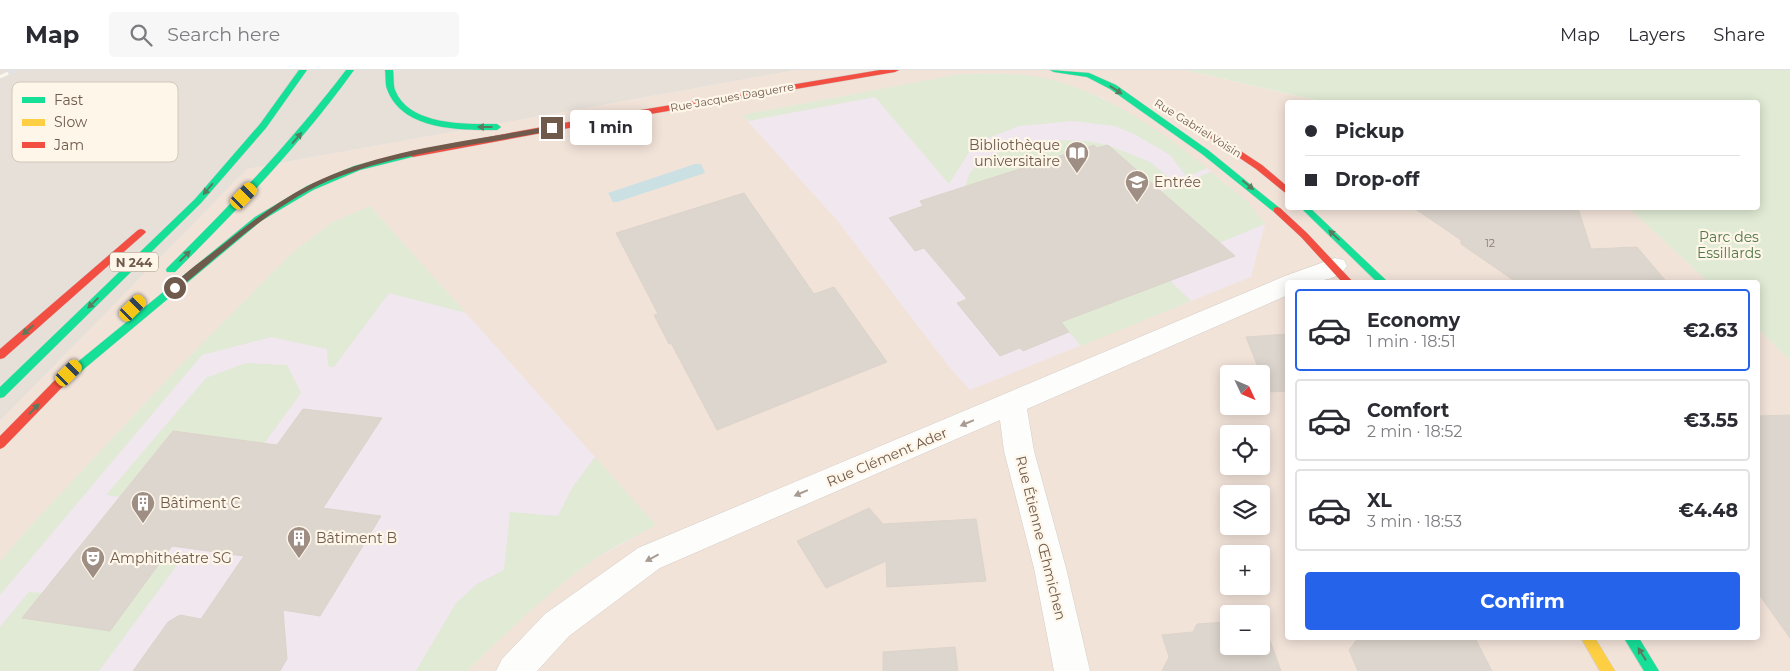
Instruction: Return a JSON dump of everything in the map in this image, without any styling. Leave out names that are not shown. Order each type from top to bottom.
[{"type":"main road","name":"N 244","points":[[0,394],[198,200],[263,126],[303,70]]},
{"type":"main road","name":"N 244","points":[[164,278],[300,136],[350,70]]},
{"type":"main road","points":[[389,70],[388,79],[392,93],[403,106],[411,112],[435,121],[468,127],[569,125]]},
{"type":"main road","name":"Rue Jacques Daguerre","points":[[569,125],[895,70]]},
{"type":"main road","points":[[1054,70],[1098,78],[1182,135],[1224,166],[1280,212],[1341,274]]},
{"type":"main road","points":[[1104,70],[1137,90]]},
{"type":"main road","points":[[56,386],[258,220],[303,191],[357,168],[402,156],[569,125]]},
{"type":"main road","name":"N 244","points":[[197,184],[263,126]]},
{"type":"main road","name":"Rue Gabriel Voisin","points":[[1202,130],[1259,168],[1285,190]]},
{"type":"main road","points":[[1307,210],[1381,280]]},
{"type":"main road","name":"N 244","points":[[0,355],[153,222]]},
{"type":"main road","points":[[0,444],[143,298]]},
{"type":"main road","points":[[1589,640],[1608,671]]},
{"type":"main road","points":[[1632,640],[1652,671]]},
{"type":"street","points":[[1306,280],[1341,274]]},
{"type":"street","name":"Rue Clément Ader","points":[[514,671],[557,625],[649,558],[1285,286]]},
{"type":"street","name":"Rue Étienne Œhmichen","points":[[1012,404],[1020,451],[1050,568],[1072,671]]},
{"type":"shaded area","points":[[0,70],[796,70],[247,169],[0,421]]},
{"type":"shaded area","points":[[796,70],[1185,70],[1314,100],[1285,100],[1285,210],[1631,210],[1706,280],[1285,280],[1285,640],[1760,640],[1760,331],[1790,360],[1790,671],[0,671],[0,421],[247,169]]},
{"type":"shaded area","points":[[960,74],[1026,75],[1065,84],[1101,97],[1151,128],[1198,161],[1248,202],[1265,224],[1251,277],[970,390],[950,368],[836,219],[742,115]]},
{"type":"shaded area","points":[[695,164],[701,164],[705,173],[617,202],[613,202],[608,193]]},
{"type":"shaded area","points":[[370,206],[656,525],[593,560],[549,594],[505,633],[467,671],[0,671],[0,561],[177,369],[292,253],[331,223]]},
{"type":"green space","name":"Parc des Essillards","points":[[1185,70],[1790,70],[1790,360],[1760,331],[1760,280],[1706,280],[1631,210],[1760,210],[1760,100],[1315,100]]},
{"type":"green space","points":[[960,74],[1025,75],[1050,79],[1074,87],[1098,97],[1145,122],[1207,168],[1187,177],[1170,155],[1134,134],[1115,126],[1073,121],[1019,126],[988,138],[969,152],[949,184],[875,97],[748,121],[742,115]]},
{"type":"green space","points":[[1050,140],[1087,141],[1108,145],[1150,162],[1173,181],[1159,176],[1162,185],[1145,191],[965,187],[970,173],[987,158],[1007,149]]},
{"type":"green space","points":[[1211,172],[1248,202],[1265,224],[1219,243],[1168,197],[1155,201],[1150,196]]},
{"type":"green space","points":[[370,206],[466,313],[389,293],[334,367],[328,366],[327,349],[271,337],[202,355],[0,595],[0,561],[177,369],[292,253],[331,223]]},
{"type":"green space","points":[[1169,280],[1191,301],[1081,346],[1061,322]]},
{"type":"green space","points":[[246,363],[287,365],[301,393],[241,475],[120,497],[106,495],[206,378]]},
{"type":"green space","points":[[595,457],[656,525],[607,551],[575,573],[528,613],[467,671],[416,671],[456,603],[477,584],[504,570],[510,512],[558,516],[572,488]]},
{"type":"green space","points":[[163,559],[180,561],[99,671],[0,671],[0,627],[29,592],[42,593],[22,618],[110,631]]},
{"type":"building","points":[[1094,145],[1097,148],[1108,145],[1235,256],[1061,322],[1069,332],[1023,351],[1020,348],[1000,356],[957,303],[967,299],[924,248],[915,251],[889,218],[923,206],[920,201]]},
{"type":"building","points":[[744,193],[814,294],[834,287],[887,362],[717,430],[654,315],[658,314],[616,233]]},
{"type":"building","points":[[1417,210],[1579,210],[1591,249],[1637,247],[1665,280],[1513,280],[1461,244],[1461,240]]},
{"type":"building","points":[[1285,334],[1285,391],[1270,392],[1270,365],[1257,365],[1246,337]]},
{"type":"building","points":[[303,409],[382,418],[323,508],[381,516],[320,616],[283,610],[287,659],[280,671],[133,671],[168,622],[180,615],[201,619],[244,556],[172,546],[110,631],[22,618],[173,431],[277,445]]},
{"type":"building","points":[[1790,415],[1790,638],[1760,596],[1760,416]]},
{"type":"building","points":[[869,508],[883,524],[976,519],[986,581],[887,587],[886,561],[826,588],[797,541]]},
{"type":"building","points":[[1220,623],[1220,655],[1270,655],[1270,641],[1281,671],[1162,671],[1169,657],[1162,635],[1193,632],[1197,624]]},
{"type":"building","points":[[1356,640],[1476,640],[1492,671],[1358,671],[1349,650]]},
{"type":"building","points":[[955,647],[958,671],[883,671],[883,652]]},
{"type":"railway","points":[[0,77],[15,70]]},
{"type":"traffic: fast","points":[[0,394],[198,201],[263,126],[303,70]]},
{"type":"traffic: fast","points":[[171,270],[265,174],[309,123],[350,70]]},
{"type":"traffic: fast","points":[[389,70],[391,90],[399,102],[410,112],[437,123],[468,127],[497,127]]},
{"type":"traffic: fast","points":[[1054,70],[1089,75],[1113,87],[1205,152],[1277,210]]},
{"type":"traffic: fast","points":[[56,386],[258,219],[310,188],[357,168],[413,154]]},
{"type":"traffic: fast","points":[[1307,210],[1381,280]]},
{"type":"traffic: fast","points":[[1632,640],[1652,671]]},
{"type":"traffic: slow","points":[[1589,640],[1608,671]]},
{"type":"traffic: jam","points":[[569,125],[895,70]]},
{"type":"traffic: jam","points":[[413,154],[569,125]]},
{"type":"traffic: jam","points":[[1213,136],[1259,167],[1285,189]]},
{"type":"traffic: jam","points":[[1277,210],[1304,235],[1346,280]]},
{"type":"traffic: jam","points":[[0,355],[141,232]]},
{"type":"traffic: jam","points":[[0,444],[69,373]]},
{"type":"place","name":"Bibliothèque universitaire","points":[[1077,174]]},
{"type":"place","name":"Entrée","points":[[1137,203]]},
{"type":"place","name":"Bâtiment C","points":[[143,524]]},
{"type":"place","name":"Bâtiment B","points":[[299,559]]},
{"type":"place","name":"Amphithéatre SG","points":[[93,579]]},
{"type":"route","points":[[175,288],[276,207],[325,180],[357,168],[402,156],[552,128]]}]
